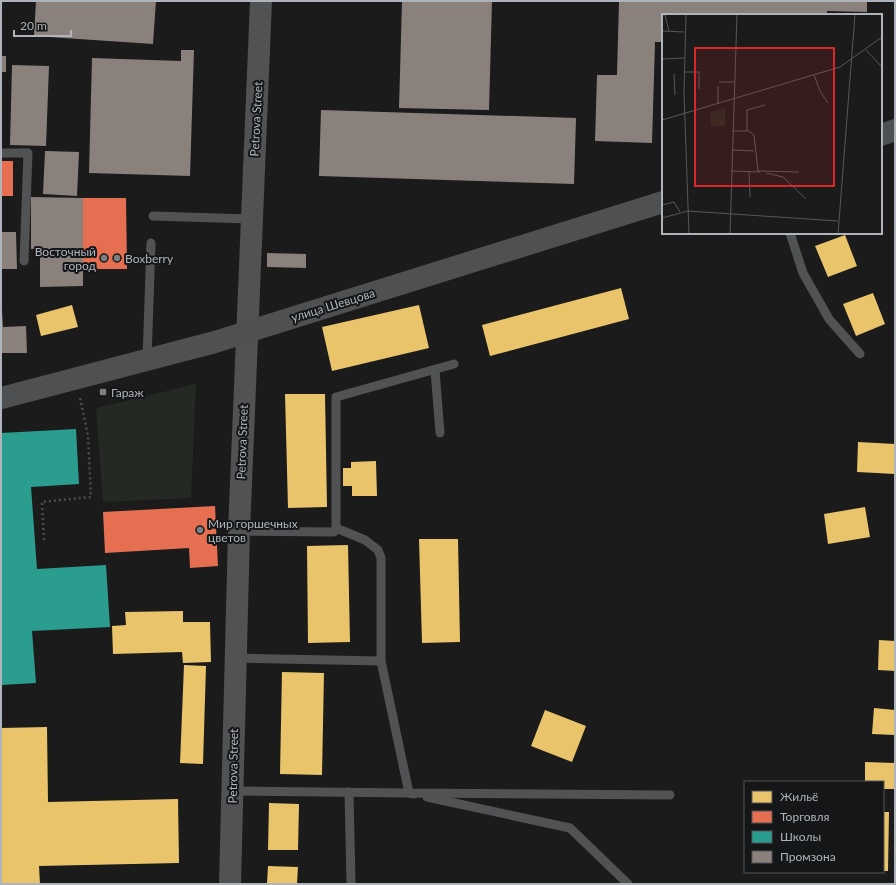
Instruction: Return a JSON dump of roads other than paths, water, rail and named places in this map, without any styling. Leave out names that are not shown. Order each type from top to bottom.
[{"type":"main road","points":[[882,135],[895,130]]},
{"type":"main road","name":"улица Шевцова","points":[[1,398],[215,342],[662,202]]},
{"type":"street","name":"Petrova Street","points":[[230,884],[238,531],[261,1]]},
{"type":"lane","points":[[1,153],[28,153],[24,261]]},
{"type":"lane","points":[[153,216],[251,219]]},
{"type":"lane","points":[[790,234],[803,273],[829,319],[860,354]]},
{"type":"lane","points":[[147,359],[151,243]]},
{"type":"lane","points":[[238,531],[334,532],[336,528],[336,397],[454,364]]},
{"type":"lane","points":[[435,370],[440,433]]},
{"type":"lane","points":[[336,528],[365,540],[378,550],[381,558],[381,661],[409,793]]},
{"type":"lane","points":[[235,658],[381,661]]},
{"type":"lane","points":[[232,791],[670,795]]},
{"type":"lane","points":[[349,792],[351,884]]},
{"type":"lane","points":[[409,793],[570,828],[628,884]]},
{"type":"place","name":"Восточный город","points":[[104,258]]},
{"type":"place","name":"Boxberry","points":[[117,258]]},
{"type":"place","name":"Гараж","points":[[103,392]]},
{"type":"place","name":"Мир горшечных цветов","points":[[200,530]]}]
